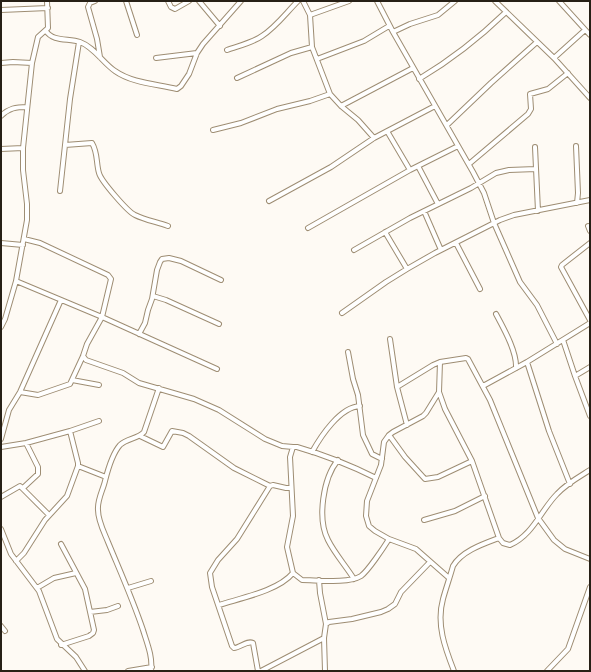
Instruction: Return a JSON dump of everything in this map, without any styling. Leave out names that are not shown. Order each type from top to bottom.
[{"type":"street","points":[[1,328],[8,312],[16,281],[27,220],[27,204],[22,162],[23,148],[32,63],[38,37],[46,31],[49,25],[47,1]]},
{"type":"street","points":[[95,1],[90,3],[88,7],[100,57]]},
{"type":"street","points":[[126,1],[137,35]]},
{"type":"street","points":[[168,1],[171,7],[175,9],[190,1]]},
{"type":"street","points":[[199,1],[220,26]]},
{"type":"street","points":[[46,31],[48,35],[54,38],[84,44],[107,65],[124,77],[176,89],[181,86],[190,74],[197,53],[203,44],[241,1]]},
{"type":"street","points":[[227,50],[262,36],[273,27],[298,1]]},
{"type":"street","points":[[303,1],[310,15],[312,47],[330,94],[341,106],[358,120],[374,138]]},
{"type":"street","points":[[310,15],[349,1]]},
{"type":"street","points":[[377,1],[389,26],[469,164],[484,193],[494,223],[520,282],[537,305],[557,344]]},
{"type":"street","points":[[393,32],[410,24],[438,15],[455,1]]},
{"type":"street","points":[[495,1],[554,58],[590,98]]},
{"type":"street","points":[[558,1],[590,35]]},
{"type":"street","points":[[1,10],[48,8]]},
{"type":"street","points":[[419,79],[457,54],[487,30],[506,12]]},
{"type":"street","points":[[317,59],[359,43],[389,26]]},
{"type":"street","points":[[554,58],[585,30]]},
{"type":"street","points":[[60,191],[70,99],[79,42]]},
{"type":"street","points":[[447,125],[537,42]]},
{"type":"street","points":[[237,78],[291,53],[312,47]]},
{"type":"street","points":[[156,58],[197,53]]},
{"type":"street","points":[[1,63],[32,63]]},
{"type":"street","points":[[341,106],[413,68]]},
{"type":"street","points":[[469,164],[528,114],[531,109],[530,94],[548,89],[568,74]]},
{"type":"street","points":[[213,130],[242,123],[277,108],[310,101],[330,94]]},
{"type":"street","points":[[1,116],[9,109],[27,106]]},
{"type":"street","points":[[269,201],[331,167],[374,138],[435,106]]},
{"type":"street","points":[[387,131],[410,170]]},
{"type":"street","points":[[65,145],[92,143],[96,151],[99,173],[128,211],[134,215],[168,226]]},
{"type":"street","points":[[308,228],[410,170],[458,146]]},
{"type":"street","points":[[576,146],[577,203]]},
{"type":"street","points":[[535,147],[538,211]]},
{"type":"street","points":[[1,149],[23,148]]},
{"type":"street","points":[[418,166],[438,204]]},
{"type":"street","points":[[354,250],[478,182],[502,171],[536,169]]},
{"type":"street","points":[[342,313],[407,269],[494,223],[508,217],[590,200]]},
{"type":"street","points":[[424,211],[441,250]]},
{"type":"street","points":[[588,226],[590,231]]},
{"type":"street","points":[[385,232],[407,269]]},
{"type":"street","points":[[20,392],[38,395],[70,384],[87,344],[102,317],[111,279],[108,275],[40,243],[24,239]]},
{"type":"street","points":[[1,243],[23,246]]},
{"type":"street","points":[[456,243],[480,289]]},
{"type":"street","points":[[483,386],[557,344],[590,321],[561,267],[590,243]]},
{"type":"street","points":[[139,334],[145,323],[153,296],[157,270],[160,262],[165,258],[180,261],[221,280]]},
{"type":"street","points":[[16,281],[102,317],[217,369]]},
{"type":"street","points":[[153,296],[166,300],[219,324]]},
{"type":"street","points":[[1,439],[9,410],[20,392],[61,300]]},
{"type":"street","points":[[496,314],[516,360],[516,368]]},
{"type":"street","points":[[390,339],[397,387],[407,425]]},
{"type":"street","points":[[563,340],[590,416]]},
{"type":"street","points":[[348,352],[353,379],[358,395],[361,424],[366,442],[372,454],[382,459]]},
{"type":"street","points":[[83,356],[86,360],[123,373],[139,383],[187,396],[208,404],[265,439],[282,446],[297,447],[338,460],[360,469],[376,478]]},
{"type":"street","points":[[397,387],[440,362],[467,358],[483,386],[497,416],[538,518],[554,540],[565,549],[590,559]]},
{"type":"street","points":[[516,360],[522,365]]},
{"type":"street","points":[[440,362],[438,392],[426,413],[415,421],[389,435],[384,442],[381,466],[367,500],[366,516],[369,526],[389,539],[416,549],[449,578]]},
{"type":"street","points":[[527,362],[549,431],[570,484]]},
{"type":"street","points":[[575,376],[590,367]]},
{"type":"street","points":[[72,380],[99,385]]},
{"type":"street","points":[[128,671],[152,669],[147,642],[128,588],[116,564],[99,519],[98,502],[112,461],[120,445],[127,440],[140,436],[146,429],[159,388]]},
{"type":"street","points":[[438,392],[472,462],[499,538],[503,543],[507,545],[514,543],[531,530],[538,518],[557,494],[590,470]]},
{"type":"street","points":[[312,452],[323,434],[338,418],[353,407],[360,406]]},
{"type":"street","points":[[1,447],[26,443],[100,421]]},
{"type":"street","points":[[16,561],[24,553],[50,515],[67,496],[78,466],[70,431]]},
{"type":"street","points":[[140,436],[163,446],[172,431],[184,433],[234,468],[270,486],[273,485],[291,488]]},
{"type":"street","points":[[389,435],[405,457],[425,479],[438,477],[472,462]]},
{"type":"street","points":[[23,488],[38,474],[38,467],[26,443]]},
{"type":"street","points":[[293,447],[290,457],[293,516],[287,547],[293,573],[302,580],[354,579],[360,577],[389,539]]},
{"type":"street","points":[[338,460],[333,466],[326,486],[323,523],[328,540],[354,579]]},
{"type":"street","points":[[78,466],[106,477]]},
{"type":"street","points":[[1,497],[18,486],[23,488],[50,515]]},
{"type":"street","points":[[270,486],[237,538],[212,569],[210,576],[212,587],[219,605],[223,623],[234,648],[249,642],[254,644],[260,671],[324,638]]},
{"type":"street","points":[[424,520],[455,511],[485,496]]},
{"type":"street","points":[[1,529],[11,554],[37,588],[57,639],[61,645],[80,661],[85,671]]},
{"type":"street","points":[[454,671],[442,634],[440,620],[442,600],[453,566],[458,559],[484,544],[499,538]]},
{"type":"street","points":[[61,544],[85,589],[94,630],[89,636],[61,645]]},
{"type":"street","points":[[326,624],[329,622],[352,619],[381,612],[388,609],[395,604],[401,592],[430,562]]},
{"type":"street","points":[[219,605],[268,589],[289,577],[293,573]]},
{"type":"street","points":[[37,588],[54,578],[76,574]]},
{"type":"street","points":[[319,580],[326,624],[324,638],[326,671]]},
{"type":"street","points":[[128,588],[151,581]]},
{"type":"street","points":[[546,671],[568,649],[590,587]]},
{"type":"street","points":[[90,612],[107,610],[118,606]]},
{"type":"street","points":[[1,626],[4,631]]}]
